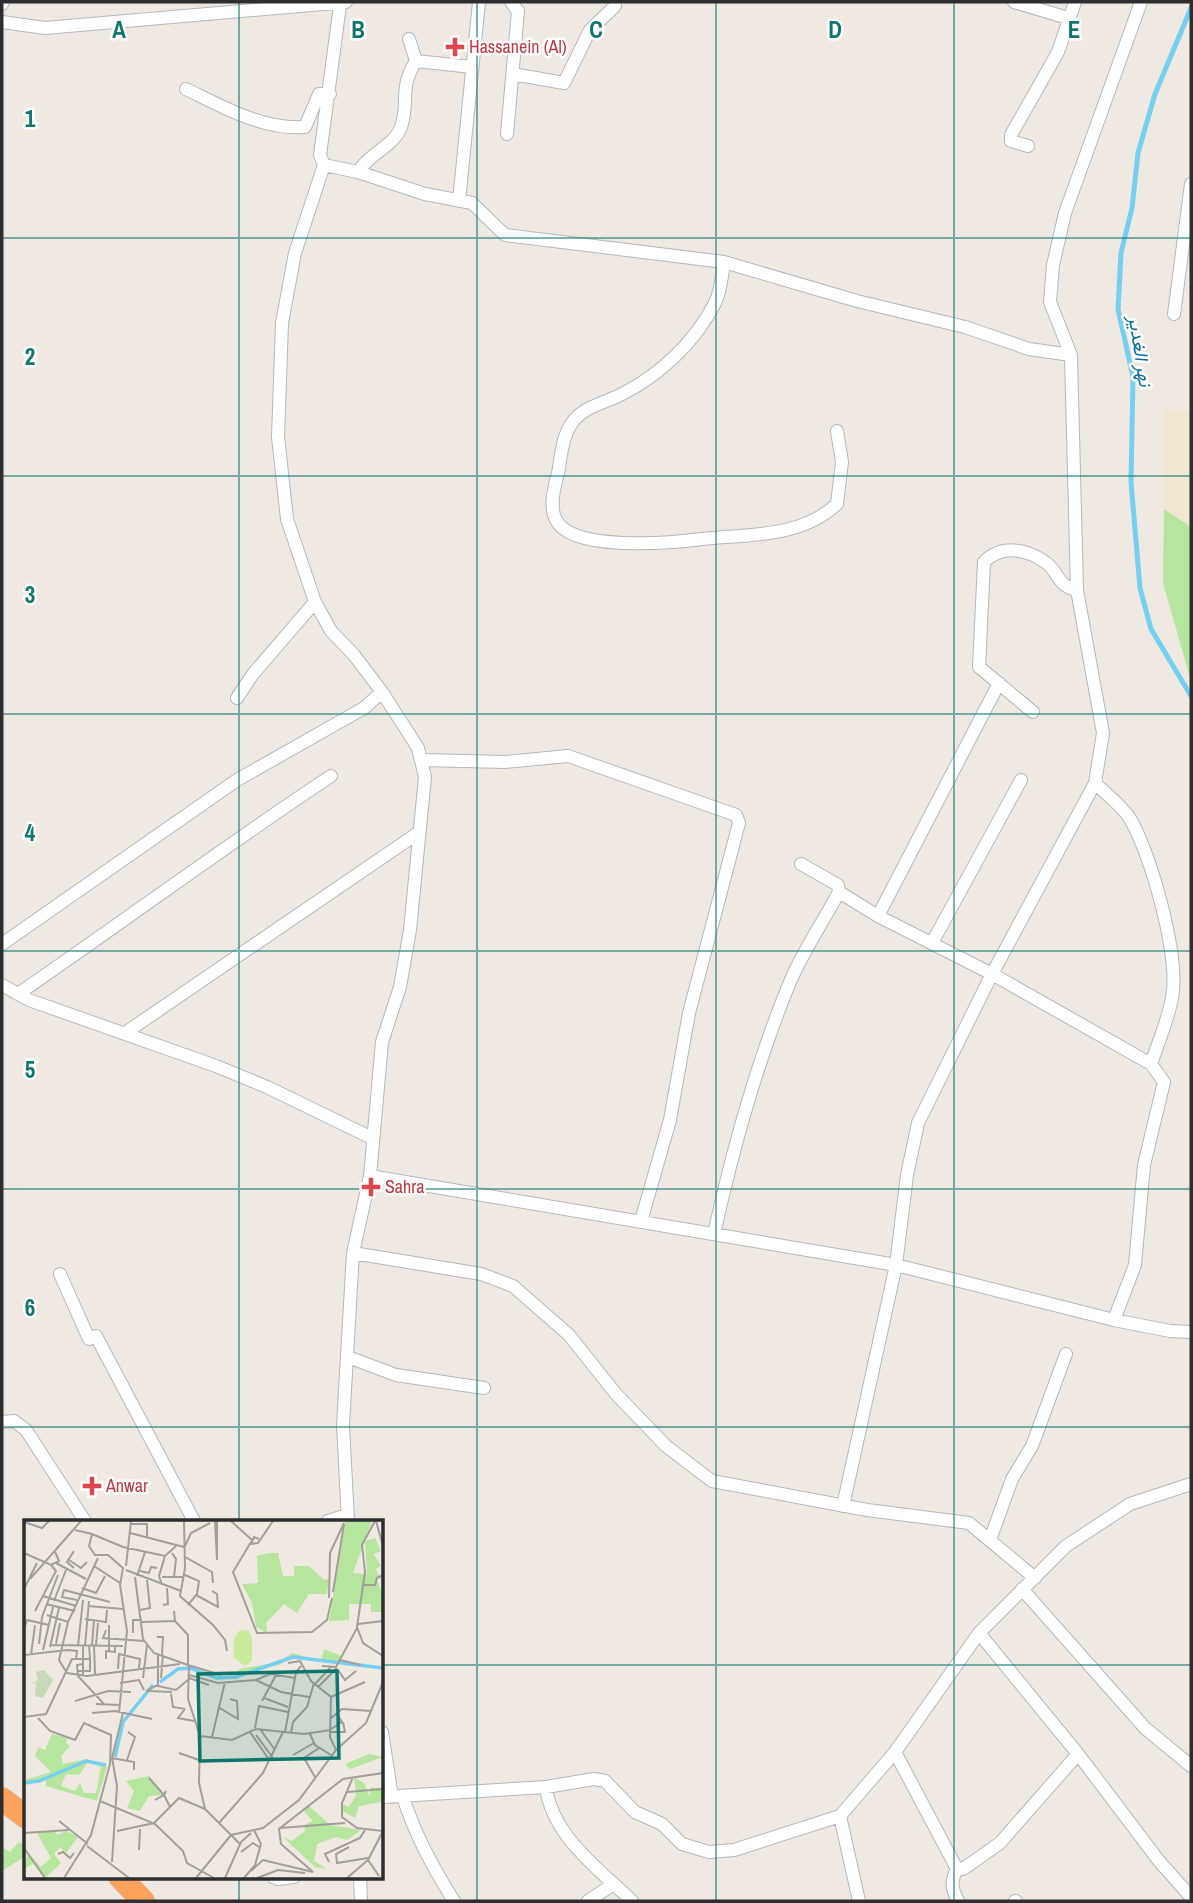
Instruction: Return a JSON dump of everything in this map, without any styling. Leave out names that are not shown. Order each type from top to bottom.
[{"type":"highway","points":[[2,1799],[24,1816]]},
{"type":"highway","points":[[121,1878],[143,1901]]},
{"type":"street","points":[[459,201],[478,2]]},
{"type":"street","points":[[507,134],[518,11],[511,2]]},
{"type":"street","points":[[1014,2],[1069,18]]},
{"type":"street","points":[[1028,146],[1011,141],[1010,135],[1058,52],[1075,2]]},
{"type":"street","points":[[843,1506],[897,1265],[907,1175],[918,1123],[992,974],[1095,783],[1103,733],[1077,590],[1070,355],[1051,302],[1053,265],[1065,213],[1141,2]]},
{"type":"street","points":[[2,22],[45,28],[195,13],[344,3],[320,155],[324,165],[289,280],[282,323],[278,426],[287,519],[315,602],[331,631],[382,692],[423,760],[425,777],[410,930],[400,987],[383,1042],[370,1176],[353,1254],[343,1425],[347,1518]]},
{"type":"street","points":[[513,74],[564,83],[590,30],[615,6]]},
{"type":"street","points":[[409,39],[416,61]]},
{"type":"street","points":[[416,61],[430,65],[472,67]]},
{"type":"street","points":[[358,172],[364,161],[380,150],[402,127],[405,78],[416,61]]},
{"type":"street","points":[[186,89],[250,118],[292,128],[305,127],[319,94],[330,94]]},
{"type":"street","points":[[324,165],[358,172],[425,194],[472,203],[505,235],[724,262],[857,301],[965,327],[1029,349],[1070,355]]},
{"type":"street","points":[[1174,314],[1191,184]]},
{"type":"street","points":[[724,262],[716,301],[687,344],[648,380],[583,412],[572,421],[555,485],[553,509],[560,527],[571,535],[634,543],[693,540],[805,526],[838,504],[842,462],[837,431]]},
{"type":"street","points":[[1034,712],[979,667],[984,562],[994,552],[1006,548],[1046,562],[1061,584],[1077,590]]},
{"type":"street","points":[[237,698],[253,674],[315,602]]},
{"type":"street","points":[[878,916],[999,683]]},
{"type":"street","points":[[2,944],[237,780],[364,709],[382,692]]},
{"type":"street","points":[[423,760],[505,762],[568,756],[736,815],[739,823],[689,1013],[670,1120],[641,1221]]},
{"type":"street","points":[[18,994],[135,914],[254,827],[331,776]]},
{"type":"street","points":[[932,943],[1021,780]]},
{"type":"street","points":[[1095,783],[1128,816],[1144,845],[1170,944],[1172,997],[1151,1064]]},
{"type":"street","points":[[125,1033],[418,833]]},
{"type":"street","points":[[714,1234],[747,1100],[791,980],[839,892],[838,884],[802,864]]},
{"type":"street","points":[[839,892],[878,916],[992,974],[1151,1064],[1164,1082],[1144,1165],[1135,1265],[1114,1320]]},
{"type":"street","points":[[2,985],[18,994],[267,1087],[372,1138]]},
{"type":"street","points":[[370,1176],[897,1265],[1114,1320],[1170,1331],[1191,1332]]},
{"type":"street","points":[[353,1254],[481,1274],[513,1286],[569,1335],[616,1394],[666,1447],[712,1481],[843,1506],[969,1523],[1035,1578]]},
{"type":"street","points":[[60,1274],[89,1339],[96,1336],[193,1520]]},
{"type":"street","points":[[990,1540],[1012,1479],[1032,1446],[1066,1354]]},
{"type":"street","points":[[348,1357],[396,1375],[484,1388]]},
{"type":"street","points":[[2,1422],[14,1421],[26,1430],[84,1520]]},
{"type":"street","points":[[392,1797],[546,1787],[594,1779],[605,1781],[635,1812],[662,1825],[682,1844],[709,1852],[734,1850],[840,1816],[895,1752],[979,1633],[1022,1589],[1083,1532],[1130,1504],[1191,1484]]},
{"type":"street","points":[[1022,1589],[1145,1728],[1191,1766]]},
{"type":"street","points":[[979,1633],[1078,1754],[1159,1861],[1191,1897]]},
{"type":"street","points":[[383,1738],[392,1797],[410,1819],[434,1869],[454,1901]]},
{"type":"street","points":[[895,1752],[957,1869]]},
{"type":"street","points":[[957,1869],[962,1869],[1000,1843],[1078,1754]]},
{"type":"street","points":[[546,1787],[548,1806],[571,1841],[612,1885],[632,1901]]},
{"type":"street","points":[[840,1816],[859,1901]]},
{"type":"street","points":[[957,1869],[952,1879],[952,1890],[958,1901]]},
{"type":"street","points":[[360,1878],[361,1901]]},
{"type":"street","points":[[588,1901],[612,1885]]},
{"type":"shaded area","points":[[1163,409],[1191,411],[1191,527],[1164,509]]},
{"type":"green space","points":[[1164,509],[1191,527],[1191,681],[1163,583]]},
{"type":"green space","points":[[19,1842],[24,1846],[24,1857],[2,1871],[2,1847],[10,1852]]},
{"type":"waterway","name":"نهر الغدير","points":[[1191,8],[1155,94],[1138,153],[1132,208],[1121,253],[1118,309],[1133,377],[1131,482],[1140,588],[1151,629],[1191,696]]},
{"type":"place","name":"Hassanein (Al)","points":[[455,47]]},
{"type":"place","name":"Sahra","points":[[371,1187]]},
{"type":"place","name":"Anwar","points":[[92,1486]]}]
